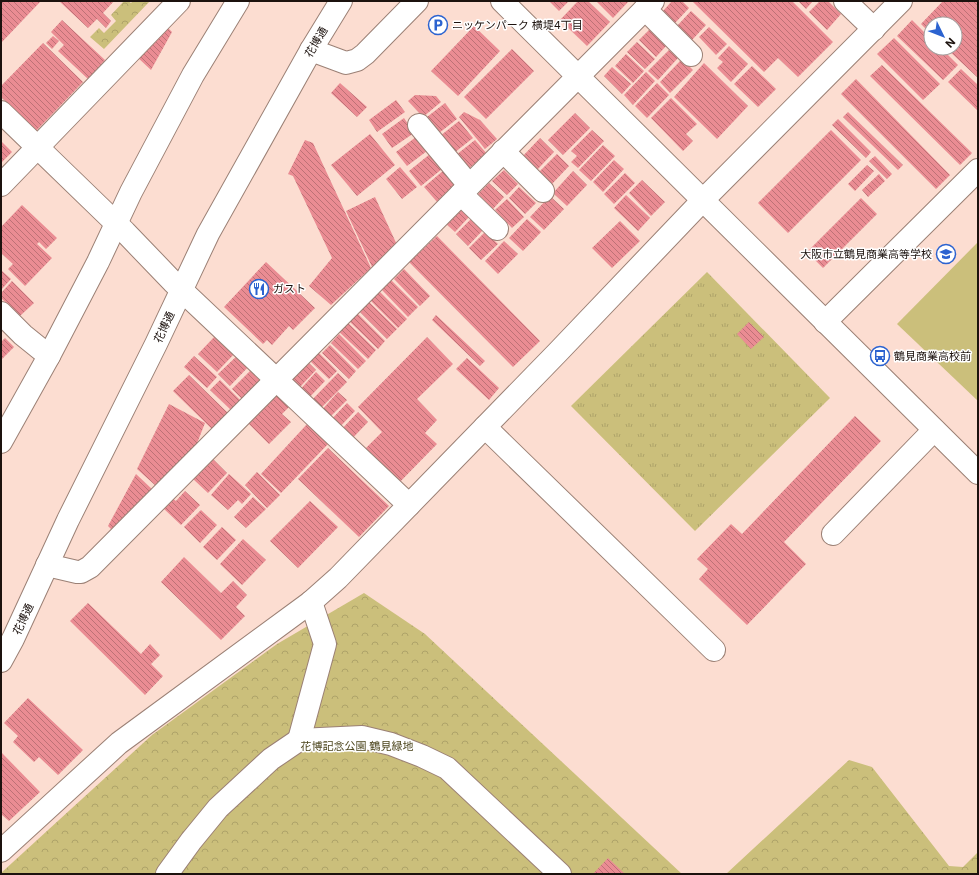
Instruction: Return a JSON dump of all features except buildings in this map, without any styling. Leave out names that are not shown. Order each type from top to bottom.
[{"type":"street","points":[[1,185],[179,1]]},
{"type":"street","points":[[1,442],[8,414],[49,356],[193,75],[238,1]]},
{"type":"street","name":"花博通","points":[[1,661],[14,639],[68,520],[156,344],[208,234],[311,50],[341,1]]},
{"type":"street","points":[[311,50],[346,63],[357,60],[369,50],[417,1]]},
{"type":"street","points":[[502,1],[978,473]]},
{"type":"street","points":[[845,1],[874,30]]},
{"type":"street","points":[[1,851],[119,743],[311,602],[338,578],[703,200],[874,30],[901,1]]},
{"type":"street","points":[[47,565],[77,572],[81,572],[90,567],[649,5],[691,55]]},
{"type":"street","points":[[1,112],[276,380],[409,505]]},
{"type":"street","points":[[419,125],[465,190],[497,229]]},
{"type":"street","points":[[503,152],[543,191]]},
{"type":"street","points":[[825,322],[978,170]]},
{"type":"street","points":[[1,313],[23,335],[49,356]]},
{"type":"street","points":[[485,427],[714,650]]},
{"type":"street","points":[[833,534],[907,456],[934,430]]},
{"type":"street","points":[[299,740],[325,644],[311,602]]},
{"type":"street","points":[[167,874],[218,808],[271,759],[299,740],[362,737],[391,744],[447,768],[560,874]]},
{"type":"green space","points":[[124,1],[131,3],[133,1],[150,1],[104,49],[90,37],[99,28],[104,33],[116,21],[111,15]]},
{"type":"green space","points":[[978,242],[978,401],[897,324]]},
{"type":"green space","points":[[707,272],[830,398],[695,531],[571,406]]},
{"type":"green space","name":"花博記念公園 鶴見緑地","points":[[364,593],[425,634],[682,874],[1,874],[152,735],[277,644]]},
{"type":"green space","points":[[849,760],[872,767],[949,866],[963,867],[978,852],[978,874],[726,874]]},
{"type":"place","name":"ニッケンパーク 横堤4丁目","points":[[438,25]]},
{"type":"place","name":"大阪市立鶴見商業高等学校","points":[[946,254]]},
{"type":"place","name":"ガスト","points":[[259,289]]},
{"type":"place","name":"鶴見商業高校前","points":[[880,356]]}]
